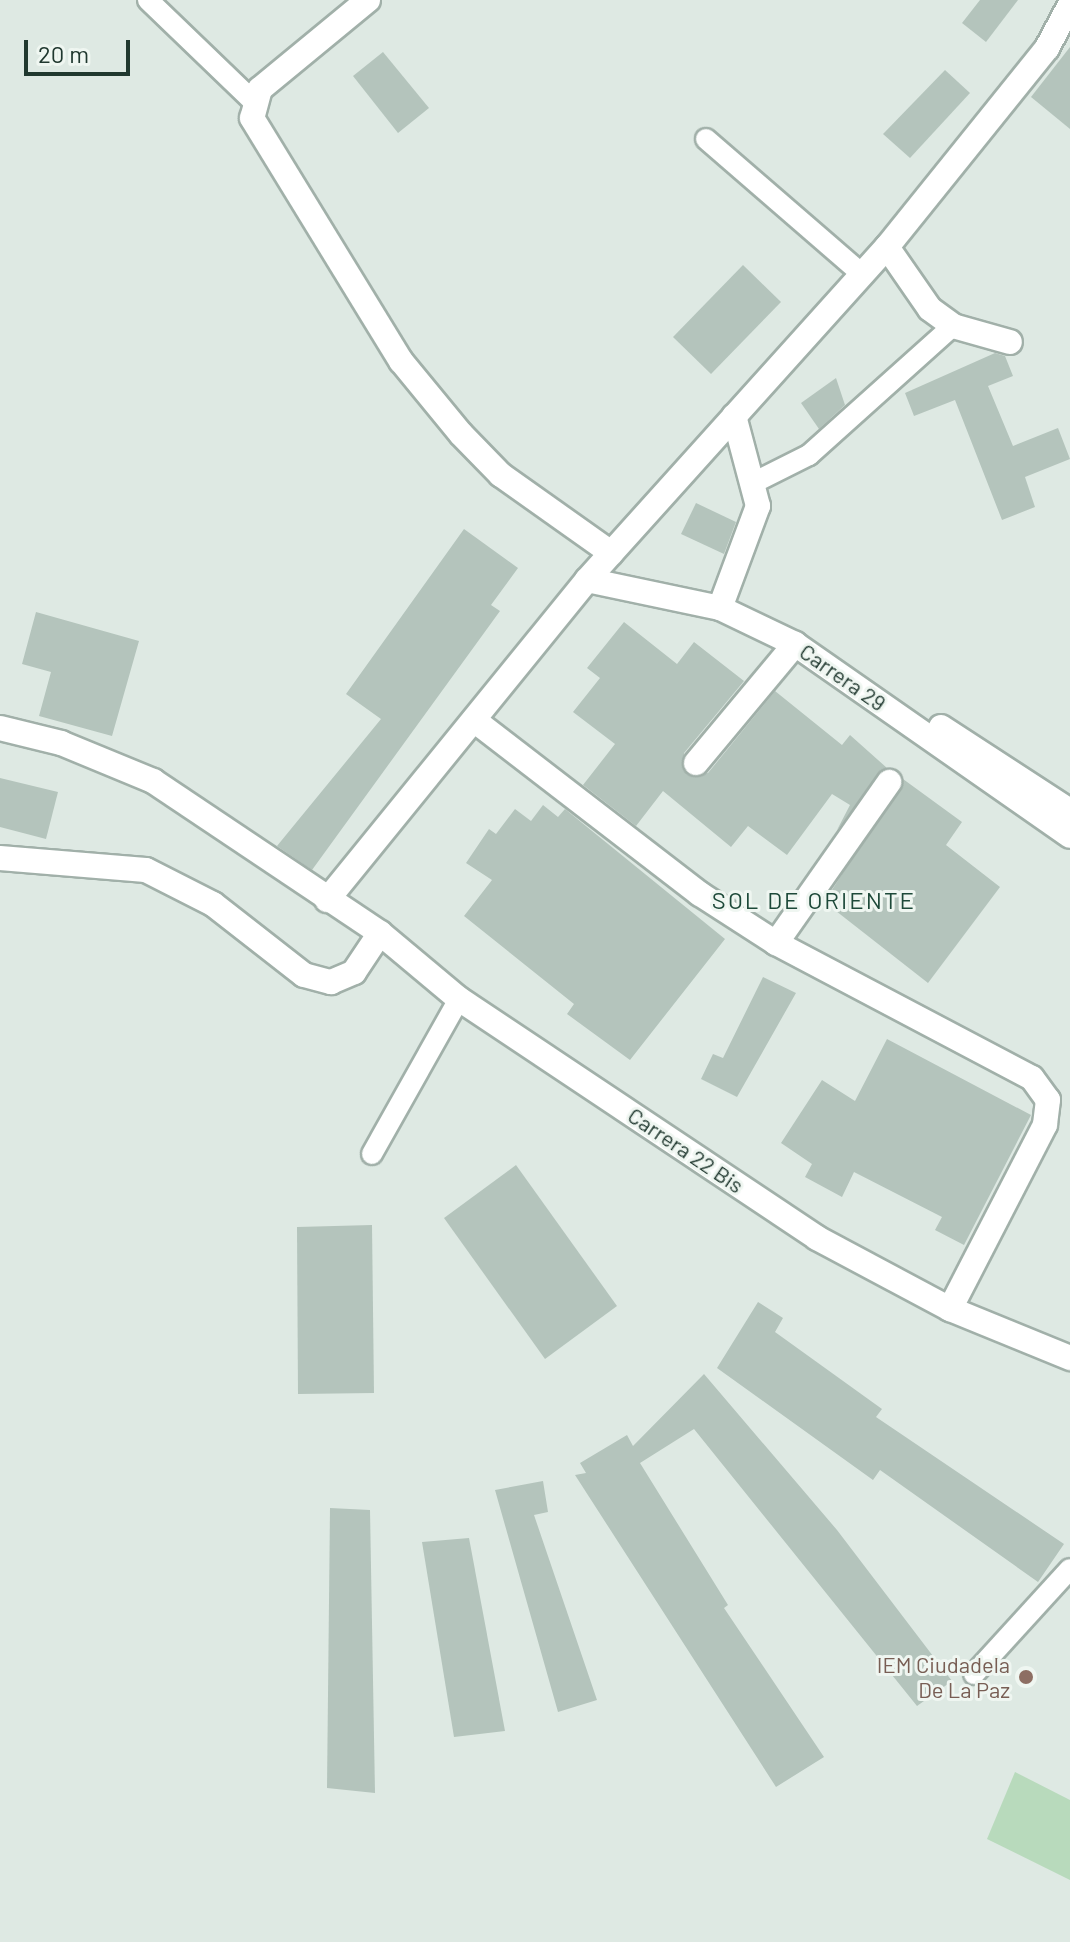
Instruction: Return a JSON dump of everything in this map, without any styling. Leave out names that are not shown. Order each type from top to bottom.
[{"type":"street","points":[[368,0],[253,101],[252,118],[401,361],[501,475],[599,567]]},
{"type":"street","points":[[327,900],[599,567],[887,247],[1047,48],[1070,7]]},
{"type":"street","points":[[887,247],[930,309],[953,326],[1010,342]]},
{"type":"street","points":[[722,603],[754,524],[757,481],[734,416]]},
{"type":"street","name":"Carrera 29","points":[[599,567],[722,603],[799,635],[1070,811]]},
{"type":"street","name":"Carrera 29","points":[[722,603],[795,644],[1070,836]]},
{"type":"street","points":[[696,763],[795,644]]},
{"type":"street","points":[[474,720],[700,894],[776,943],[1032,1078],[1048,1100],[1045,1125],[950,1309]]},
{"type":"street","name":"Carrera 22 Bis","points":[[0,728],[61,743],[153,781],[380,933],[459,999],[817,1238],[950,1309],[1070,1358]]},
{"type":"street","points":[[776,943],[889,782]]},
{"type":"street","points":[[0,858],[146,870],[213,904],[304,975],[331,982],[354,972],[380,933]]},
{"type":"lane","points":[[148,0],[253,101]]},
{"type":"lane","points":[[706,139],[862,274]]},
{"type":"lane","points":[[757,481],[809,455],[953,326]]},
{"type":"lane","points":[[372,1154],[459,999]]},
{"type":"lane","points":[[974,1674],[1070,1569]]},
{"type":"green space","points":[[1015,1772],[1070,1800],[1070,1880],[987,1839]]},
{"type":"building","points":[[980,0],[1018,0],[986,42],[962,23]]},
{"type":"building","points":[[1070,47],[1070,129],[1031,97]]},
{"type":"building","points":[[383,52],[429,108],[398,133],[353,76]]},
{"type":"building","points":[[945,70],[970,93],[910,158],[883,134]]},
{"type":"building","points":[[743,265],[781,302],[711,374],[673,337]]},
{"type":"building","points":[[995,353],[1005,356],[1013,376],[988,386],[1013,446],[1058,428],[1070,459],[1025,477],[1035,507],[1002,520],[955,400],[914,416],[905,393]]},
{"type":"building","points":[[836,378],[845,405],[819,429],[801,403]]},
{"type":"building","points":[[696,503],[736,522],[724,554],[681,534]]},
{"type":"building","points":[[464,529],[518,568],[491,605],[500,611],[312,870],[277,846],[381,719],[346,694]]},
{"type":"building","points":[[36,612],[139,641],[112,736],[39,716],[51,672],[22,664]]},
{"type":"building","points":[[624,622],[677,664],[694,642],[744,681],[684,753],[687,775],[708,773],[775,691],[842,745],[850,735],[887,768],[837,830],[850,805],[832,794],[787,855],[748,826],[731,847],[663,791],[636,826],[583,785],[615,744],[573,712],[600,678],[587,668]]},
{"type":"building","points":[[0,778],[58,792],[46,839],[0,827]]},
{"type":"building","points":[[903,779],[962,822],[946,845],[1000,887],[928,983],[836,911],[843,902],[830,893]]},
{"type":"building","points":[[543,805],[558,817],[565,809],[725,939],[630,1060],[567,1014],[574,1004],[464,916],[492,880],[466,863],[489,829],[496,834],[515,809],[531,821]]},
{"type":"building","points":[[763,977],[796,993],[737,1097],[701,1079],[713,1054],[723,1058]]},
{"type":"building","points":[[887,1039],[1031,1115],[964,1245],[935,1230],[942,1217],[854,1172],[842,1197],[805,1177],[812,1164],[781,1143],[822,1080],[855,1101]]},
{"type":"building","points":[[516,1165],[617,1306],[545,1359],[444,1218]]},
{"type":"building","points":[[372,1225],[374,1393],[298,1394],[297,1227]]},
{"type":"building","points":[[758,1302],[783,1318],[775,1332],[882,1409],[876,1417],[1064,1544],[1038,1582],[880,1470],[873,1480],[717,1368]]},
{"type":"building","points":[[704,1374],[837,1530],[952,1681],[917,1706],[694,1429],[640,1463],[728,1605],[724,1608],[824,1757],[776,1787],[575,1475],[586,1473],[580,1463],[627,1435],[633,1446]]},
{"type":"building","points":[[543,1481],[548,1512],[534,1515],[597,1700],[558,1712],[495,1490]]},
{"type":"building","points":[[330,1508],[370,1510],[375,1793],[327,1788]]},
{"type":"building","points":[[469,1538],[505,1731],[454,1737],[422,1542]]},
{"type":"place","name":"IEM Ciudadela De La Paz","points":[[1026,1677]]},
{"type":"district","name":"SOL DE ORIENTE","points":[[814,900]]}]
